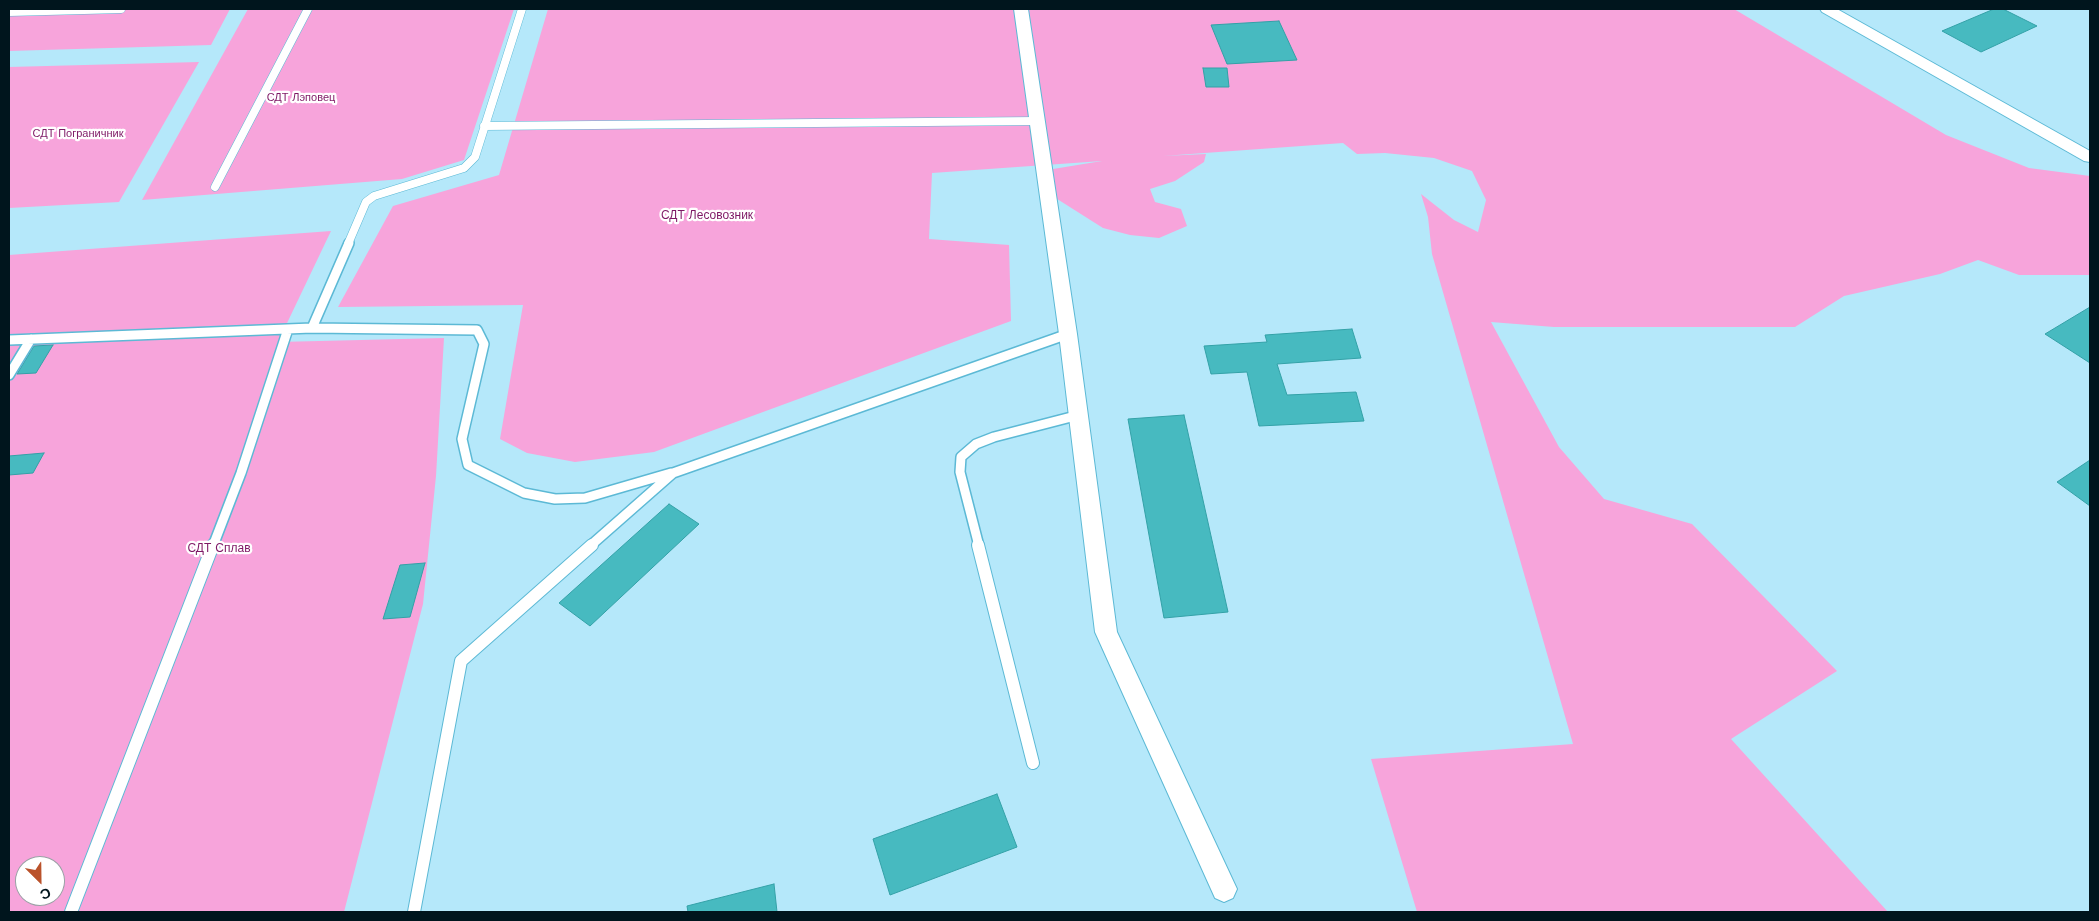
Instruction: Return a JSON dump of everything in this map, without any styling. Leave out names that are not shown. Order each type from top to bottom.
[{"type":"street","points":[[1021,9],[1068,334],[1106,632],[1224,889]]},
{"type":"street","points":[[1827,9],[2090,157]]},
{"type":"lane","points":[[9,12],[121,9]]},
{"type":"lane","points":[[215,187],[308,9]]},
{"type":"lane","points":[[312,328],[366,202],[374,196],[464,168],[475,156],[522,9]]},
{"type":"lane","points":[[484,126],[1037,121]]},
{"type":"lane","points":[[9,340],[312,328],[477,330],[484,344],[462,439],[468,465],[524,493],[555,499],[585,498],[673,473],[1068,334]]},
{"type":"lane","points":[[71,912],[241,474],[288,329]]},
{"type":"lane","points":[[9,374],[31,339]]},
{"type":"lane","points":[[1033,764],[960,472],[961,457],[976,444],[994,437],[1079,415]]},
{"type":"lane","points":[[414,912],[461,662],[673,473]]},
{"type":"green space","points":[[9,9],[230,9],[211,45],[9,51]]},
{"type":"green space","name":"СДТ Лэповец","points":[[248,9],[514,9],[464,160],[402,179],[142,200]]},
{"type":"green space","name":"СДТ Лесовозник","points":[[548,9],[1734,9],[1946,135],[2029,168],[2090,176],[2090,275],[2019,275],[1978,260],[1940,274],[1844,296],[1795,327],[1554,327],[1491,322],[1559,447],[1604,499],[1692,524],[1837,671],[1731,739],[1888,912],[1417,912],[1371,759],[1573,744],[1432,254],[1428,217],[1421,194],[1454,220],[1478,232],[1486,200],[1472,171],[1434,158],[1385,153],[1357,154],[1343,143],[1163,156],[1206,154],[1204,162],[1175,181],[1150,189],[1155,202],[1181,209],[1187,226],[1159,238],[1130,235],[1103,228],[1054,197],[1053,169],[1102,161],[932,173],[929,239],[1009,245],[1011,321],[654,452],[575,462],[527,453],[500,439],[523,305],[338,307],[393,206],[499,175]]},
{"type":"green space","name":"СДТ Пограничник","points":[[199,62],[119,202],[9,208],[9,67]]},
{"type":"green space","name":"СДТ Сплав","points":[[331,231],[278,342],[444,338],[436,476],[423,604],[344,912],[9,912],[9,255]]},
{"type":"building","points":[[1994,9],[2003,9],[2037,26],[1981,52],[1942,31]]},
{"type":"building","points":[[1279,21],[1297,60],[1227,64],[1211,25]]},
{"type":"building","points":[[1203,68],[1227,68],[1229,87],[1206,87]]},
{"type":"building","points":[[2090,307],[2090,363],[2045,334]]},
{"type":"building","points":[[1352,329],[1361,358],[1277,364],[1287,395],[1356,392],[1364,421],[1259,426],[1247,372],[1211,374],[1204,346],[1267,342],[1265,335]]},
{"type":"building","points":[[53,345],[36,373],[17,374],[34,346]]},
{"type":"building","points":[[1184,415],[1228,612],[1164,618],[1128,419]]},
{"type":"building","points":[[44,453],[33,473],[9,475],[9,456]]},
{"type":"building","points":[[2090,460],[2090,506],[2057,482]]},
{"type":"building","points":[[669,504],[699,524],[590,626],[559,603]]},
{"type":"building","points":[[425,563],[410,617],[383,619],[400,565]]},
{"type":"building","points":[[997,794],[1017,847],[890,895],[873,839]]},
{"type":"building","points":[[774,884],[777,912],[688,912],[687,906]]}]
